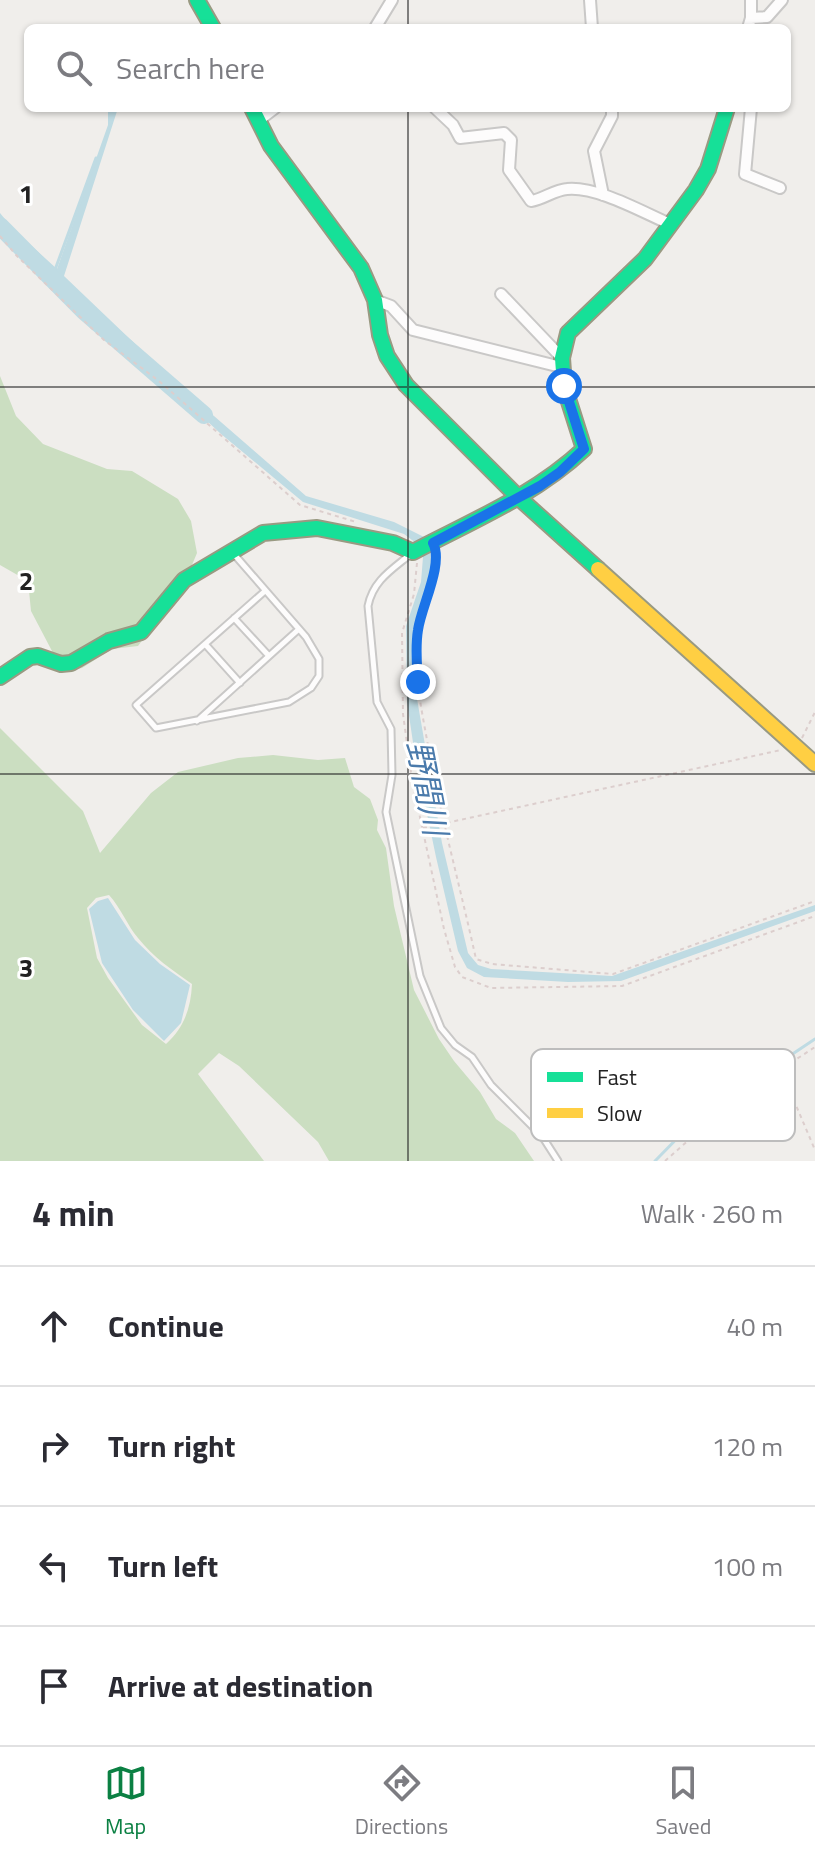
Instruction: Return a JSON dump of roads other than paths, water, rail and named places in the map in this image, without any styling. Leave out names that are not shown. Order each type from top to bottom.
[{"type":"street","points":[[197,0],[211,24]]},
{"type":"street","points":[[377,24],[392,0]]},
{"type":"street","points":[[590,0],[592,24]]},
{"type":"street","points":[[751,0],[750,23],[766,23],[782,0]]},
{"type":"street","points":[[439,112],[453,125],[460,138],[504,133],[511,140],[509,170],[531,201],[572,188],[603,195],[670,224]]},
{"type":"street","points":[[603,195],[594,151],[612,112]]},
{"type":"street","points":[[0,677],[30,657],[38,656],[61,664],[71,663],[109,641],[141,632],[184,580],[263,533],[317,528],[393,543],[413,552],[560,472],[584,449],[570,413],[562,362],[568,333],[645,259],[696,190],[708,169],[726,112]]},
{"type":"street","points":[[751,112],[745,174],[780,188]]},
{"type":"street","points":[[255,114],[271,146],[361,268],[375,300],[380,335],[387,356],[400,377],[518,497],[815,764]]},
{"type":"street","points":[[501,294],[562,362]]},
{"type":"street","points":[[375,300],[391,306],[413,330],[562,362]]},
{"type":"lane","points":[[231,550],[299,629],[319,659],[319,676],[311,688],[289,702],[160,730],[136,705],[265,591]]},
{"type":"lane","points":[[413,552],[379,581],[371,593],[368,606],[377,702],[391,729],[392,775],[386,812],[420,976],[441,1028],[455,1045],[472,1057],[491,1085],[531,1125]]},
{"type":"lane","points":[[234,618],[269,656]]},
{"type":"lane","points":[[197,722],[299,629]]},
{"type":"lane","points":[[205,644],[240,683]]},
{"type":"lane","points":[[545,1141],[558,1161]]},
{"type":"water","name":"野間川","points":[[108,112],[117,112],[64,276],[176,383],[306,496],[394,522],[426,538],[431,549],[432,566],[414,636],[416,693],[442,843],[468,953],[478,965],[491,969],[612,976],[815,905],[815,911],[621,981],[568,982],[484,977],[467,968],[458,951],[436,857],[407,702],[406,626],[421,582],[423,557],[416,543],[404,534],[303,502],[221,434],[54,279],[0,223],[0,213],[57,269],[108,125]]},
{"type":"water","points":[[108,898],[135,940],[160,964],[190,985],[181,1023],[164,1041],[133,1010],[102,963],[89,909],[98,901]]},
{"type":"waterway","points":[[52,278],[96,158]]},
{"type":"waterway","name":"野間川","points":[[0,226],[84,311],[204,415]]},
{"type":"waterway","points":[[795,1052],[815,1039]]},
{"type":"waterway","points":[[655,1161],[675,1141]]}]
